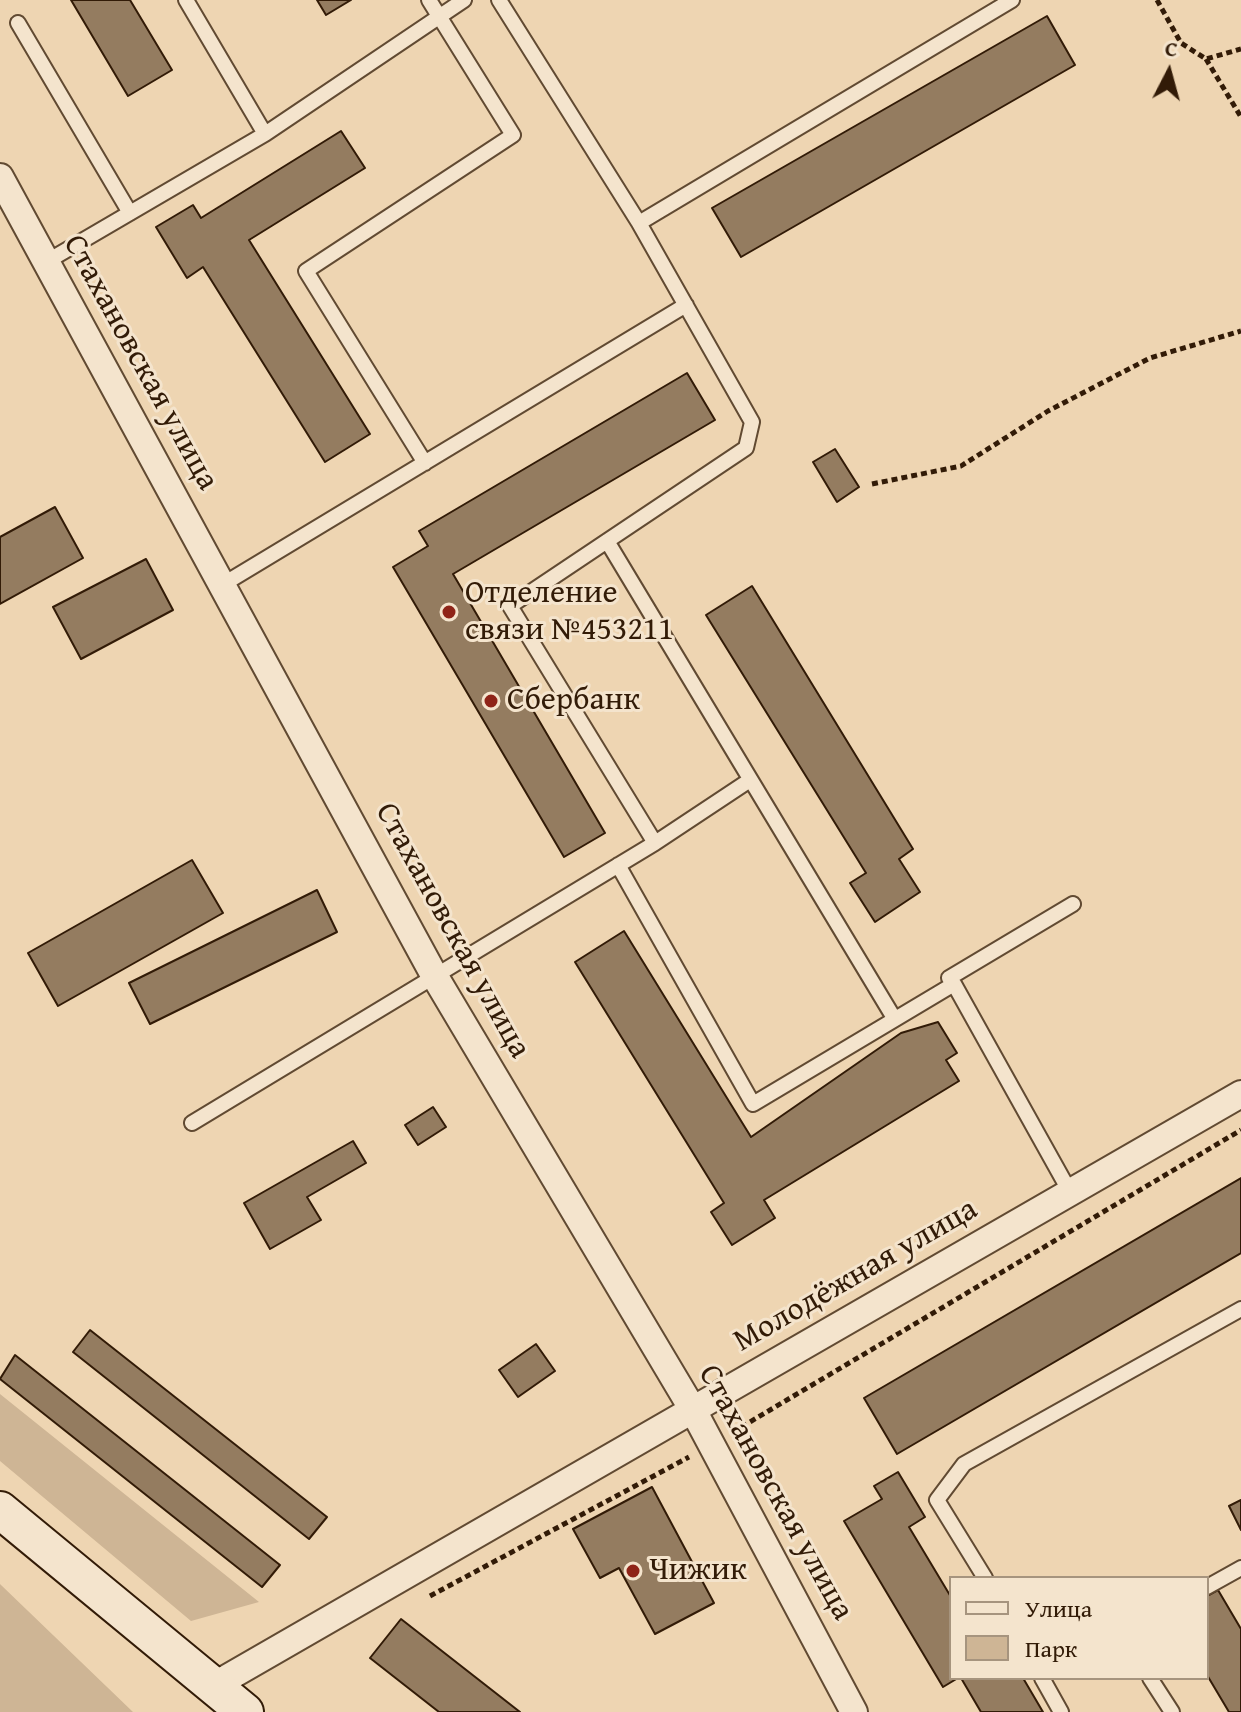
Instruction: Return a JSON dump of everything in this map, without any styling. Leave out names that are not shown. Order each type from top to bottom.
[{"type":"main road","points":[[0,1510],[245,1712]]},
{"type":"street","name":"Стахановская улица","points":[[0,177],[6,203],[46,262],[434,975],[693,1410],[854,1712]]},
{"type":"street","name":"Молодёжная улица","points":[[215,1685],[1241,1094]]},
{"type":"lane","points":[[186,0],[265,134]]},
{"type":"lane","points":[[425,463],[306,271],[513,135],[429,0]]},
{"type":"lane","points":[[46,262],[265,134],[464,0]]},
{"type":"lane","points":[[499,0],[639,223],[752,422],[746,448],[510,606],[655,843]]},
{"type":"lane","points":[[639,223],[1012,0]]},
{"type":"lane","points":[[18,23],[130,213]]},
{"type":"lane","points":[[222,585],[686,305]]},
{"type":"lane","points":[[607,541],[894,1018]]},
{"type":"lane","points":[[192,1123],[655,843],[750,780]]},
{"type":"lane","points":[[618,865],[753,1104],[954,984]]},
{"type":"lane","points":[[1070,1192],[949,978],[1073,904]]},
{"type":"lane","points":[[984,1576],[937,1500],[964,1464],[1241,1309]]},
{"type":"lane","points":[[1209,1586],[1241,1568]]},
{"type":"lane","points":[[1043,1680],[1061,1712]]},
{"type":"lane","points":[[1151,1680],[1172,1712]]},
{"type":"path","points":[[1157,0],[1181,43],[1206,59],[1241,117]]},
{"type":"path","points":[[1206,59],[1241,49]]},
{"type":"path","points":[[872,484],[961,466],[1048,411],[1150,358],[1241,331]]},
{"type":"path","points":[[420,1601],[711,1445],[1241,1130]]},
{"type":"green space","points":[[0,1394],[259,1602],[191,1621],[0,1461]]},
{"type":"green space","points":[[1,1585],[133,1712],[0,1712]]},
{"type":"building","points":[[71,0],[130,0],[172,70],[128,96]]},
{"type":"building","points":[[317,0],[351,0],[326,15]]},
{"type":"building","points":[[1047,16],[1075,65],[741,257],[712,208]]},
{"type":"building","points":[[341,131],[365,168],[249,240],[370,434],[325,462],[203,267],[187,278],[156,227],[193,205],[201,218]]},
{"type":"building","points":[[687,373],[715,420],[453,574],[605,833],[564,857],[393,567],[428,546],[419,531]]},
{"type":"building","points":[[835,449],[859,487],[837,502],[813,462]]},
{"type":"building","points":[[55,507],[83,558],[0,604],[0,537]]},
{"type":"building","points":[[146,559],[173,610],[81,659],[53,607]]},
{"type":"building","points":[[752,586],[913,849],[899,859],[920,892],[875,922],[850,883],[866,873],[706,615]]},
{"type":"building","points":[[192,860],[223,913],[58,1006],[28,953]]},
{"type":"building","points":[[317,890],[337,932],[150,1024],[129,983]]},
{"type":"building","points":[[624,931],[751,1137],[901,1033],[938,1022],[957,1053],[946,1060],[959,1081],[764,1200],[775,1218],[732,1245],[711,1212],[724,1203],[575,962]]},
{"type":"building","points":[[433,1107],[446,1127],[418,1145],[405,1125]]},
{"type":"building","points":[[353,1141],[366,1163],[307,1197],[321,1220],[270,1249],[244,1203]]},
{"type":"building","points":[[1241,1178],[1241,1253],[897,1454],[864,1398]]},
{"type":"building","points":[[90,1330],[327,1517],[309,1539],[73,1352]]},
{"type":"building","points":[[536,1344],[555,1371],[518,1397],[499,1370]]},
{"type":"building","points":[[15,1355],[280,1565],[262,1587],[0,1379]]},
{"type":"building","points":[[898,1472],[925,1517],[909,1527],[949,1594],[949,1680],[955,1680],[943,1687],[844,1521],[882,1499],[874,1486]]},
{"type":"building","points":[[652,1487],[714,1603],[655,1634],[619,1568],[600,1578],[573,1529]]},
{"type":"building","points":[[1241,1500],[1241,1530],[1229,1506]]},
{"type":"building","points":[[1218,1590],[1241,1629],[1241,1712],[1229,1712],[1209,1678],[1209,1595]]},
{"type":"building","points":[[401,1619],[520,1712],[439,1712],[370,1658]]},
{"type":"building","points":[[962,1680],[1024,1680],[1043,1712],[981,1712]]},
{"type":"place","name":"Отделение связи №453211","points":[[449,612]]},
{"type":"place","name":"Сбербанк","points":[[491,701]]},
{"type":"place","name":"Чижик","points":[[633,1571]]}]
